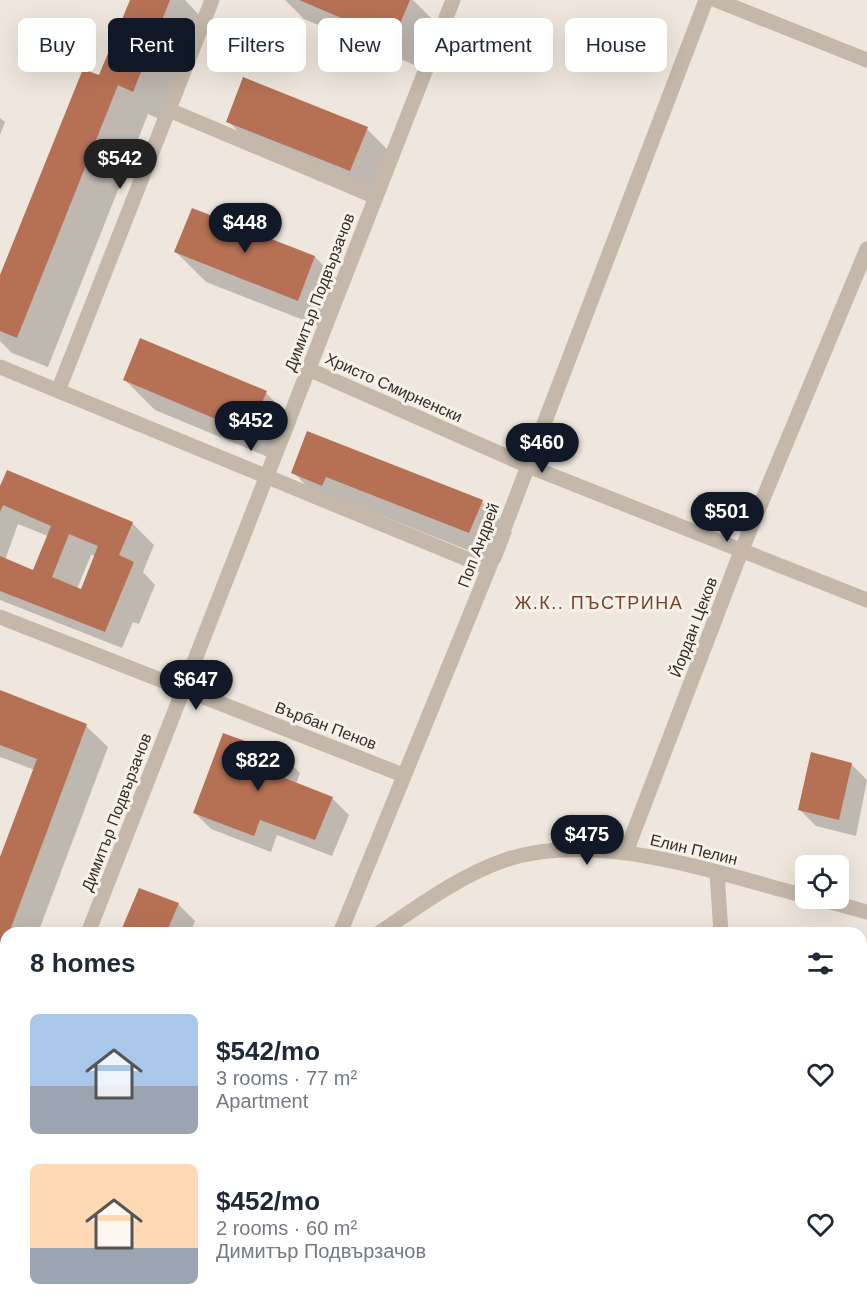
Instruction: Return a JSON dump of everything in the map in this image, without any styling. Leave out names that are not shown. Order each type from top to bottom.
[{"type":"street","points":[[58,391],[212,0]]},
{"type":"street","name":"Димитър Подвързачов","points":[[90,927],[453,0]]},
{"type":"street","name":"Поп Андрей","points":[[342,927],[489,568],[706,0]]},
{"type":"street","points":[[716,0],[867,60]]},
{"type":"street","points":[[169,110],[376,197]]},
{"type":"street","name":"Йордан Цеков","points":[[626,852],[742,549],[867,249]]},
{"type":"street","points":[[0,367],[489,568]]},
{"type":"street","name":"Христо Смирненски","points":[[308,369],[528,466],[867,600]]},
{"type":"street","name":"Върбан Пенов","points":[[0,617],[404,774]]},
{"type":"street","name":"Елин Пелин","points":[[388,927],[442,890],[505,860],[556,848],[626,852],[795,893]]},
{"type":"street","points":[[717,873],[721,927]]},
{"type":"street","points":[[849,907],[867,912]]},
{"type":"building","points":[[130,0],[170,0],[163,18],[123,18]]},
{"type":"building","points":[[299,0],[410,0],[402,19],[341,18]]},
{"type":"building","points":[[108,53],[108,72],[141,72],[133,92],[118,85],[17,338],[0,331],[0,275],[82,72],[99,75]]},
{"type":"building","points":[[243,77],[368,127],[350,171],[226,122]]},
{"type":"building","points":[[192,208],[315,256],[298,301],[174,252]]},
{"type":"building","points":[[140,338],[267,391],[249,433],[123,380]]},
{"type":"building","points":[[307,431],[483,500],[469,533],[326,477],[322,486],[291,473]]},
{"type":"building","points":[[7,470],[133,522],[119,555],[134,562],[105,632],[0,591],[0,556],[33,570],[51,526],[3,505],[0,512],[0,486]],"holes":[[[69,534],[98,546],[81,589],[52,577]]]},
{"type":"building","points":[[0,690],[87,724],[11,927],[0,927],[0,857],[37,759],[0,745]]},
{"type":"building","points":[[223,733],[284,755],[277,775],[333,797],[315,840],[260,820],[254,836],[193,813]]},
{"type":"building","points":[[811,752],[852,763],[839,820],[798,810]]},
{"type":"building","points":[[139,888],[179,903],[169,927],[123,927]]},
{"type":"district","name":"Ж.К.. ПЪСТРИНА","points":[[599,603]]}]
